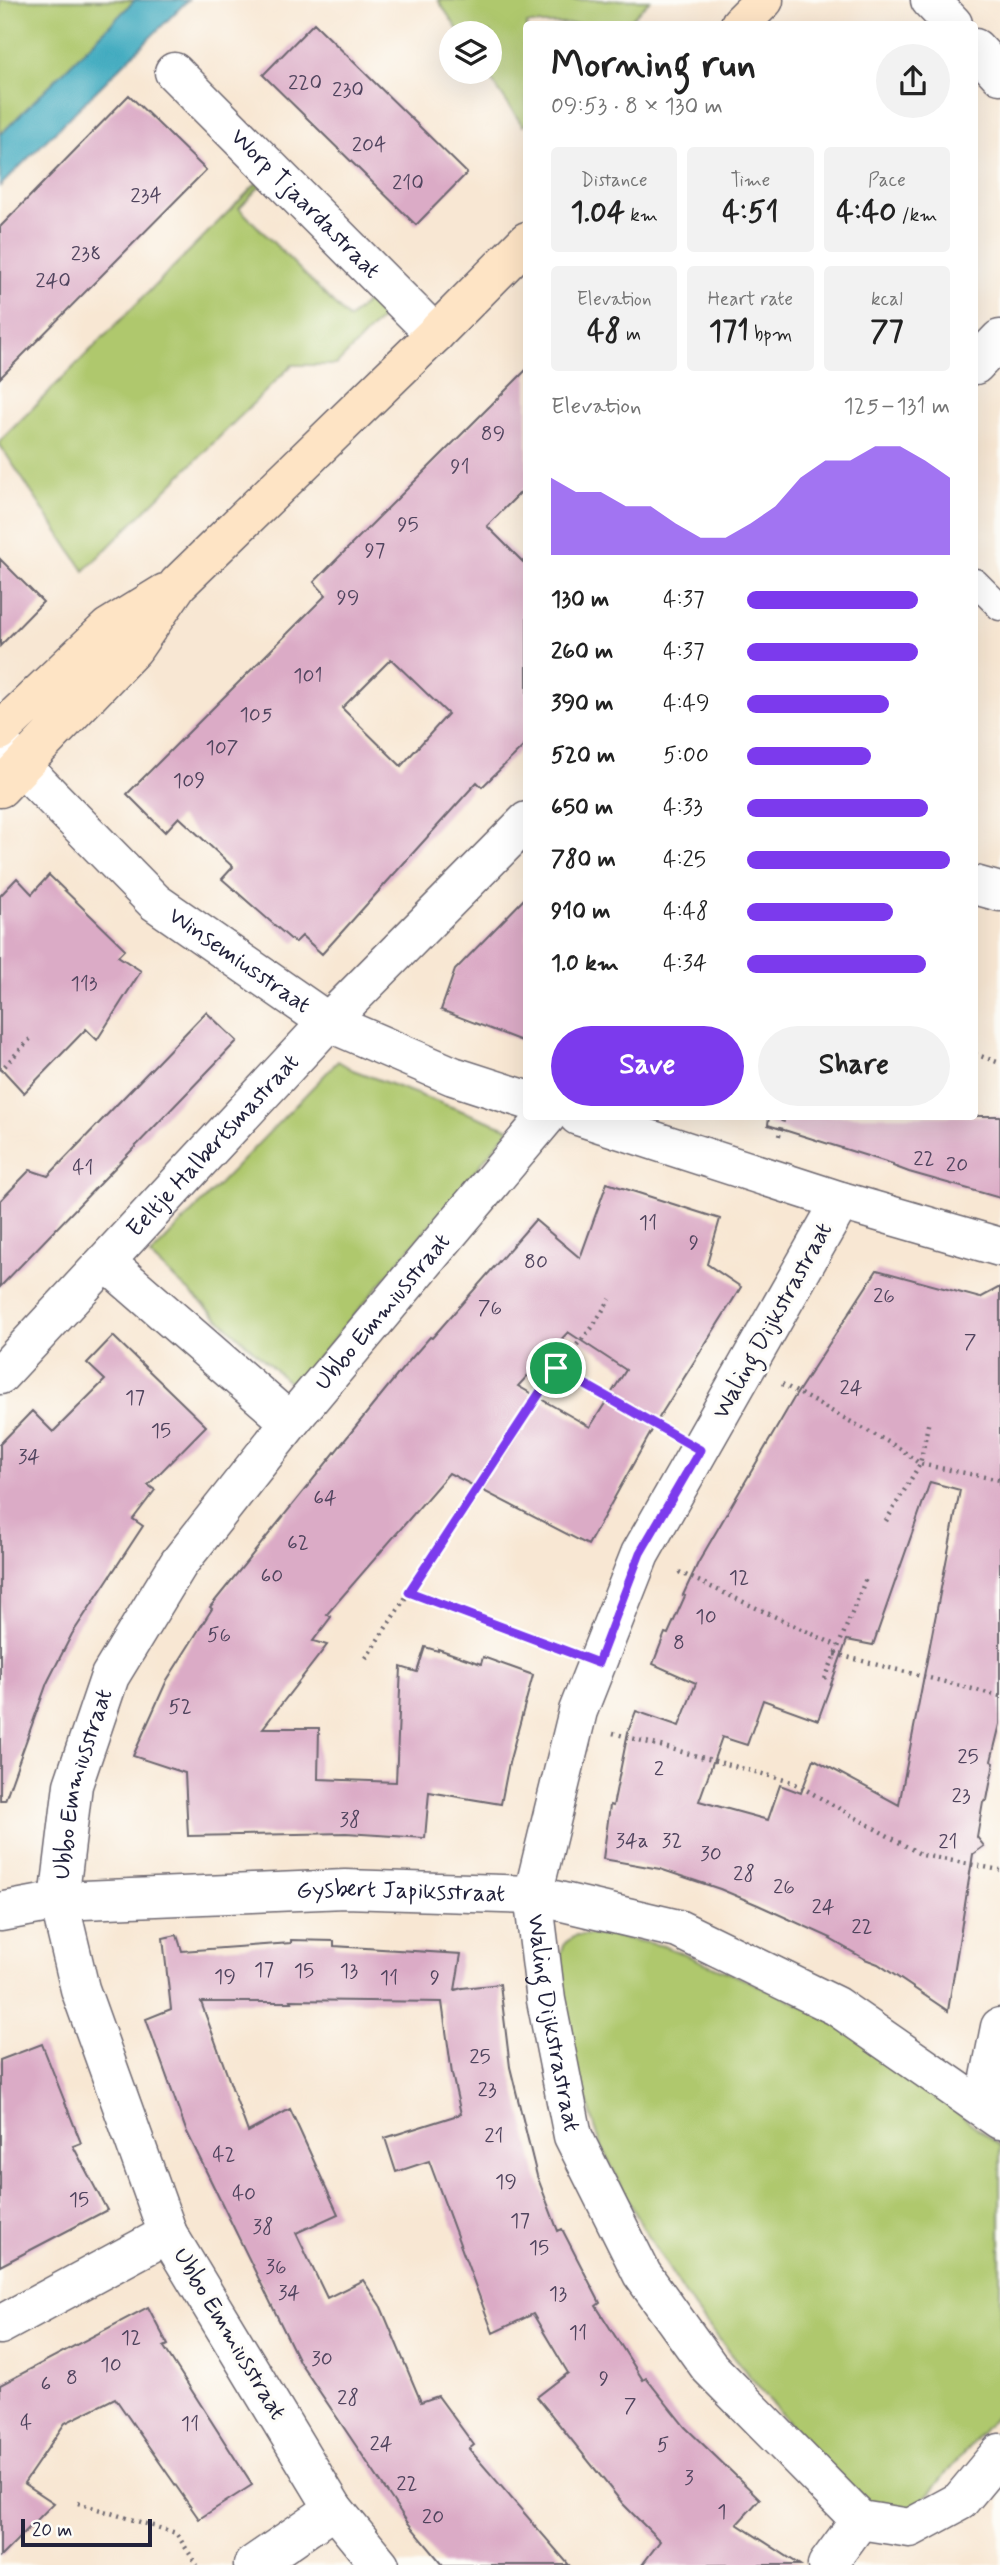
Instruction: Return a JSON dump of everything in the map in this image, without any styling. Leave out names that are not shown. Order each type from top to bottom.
[{"type":"main road","points":[[743,21],[764,0]]},
{"type":"main road","points":[[7,766],[134,648],[178,584],[523,245]]},
{"type":"main road","points":[[0,731],[108,628],[178,584]]},
{"type":"street","points":[[930,0],[950,21]]},
{"type":"street","points":[[978,51],[1000,75]]},
{"type":"street","name":"Worp Tjaardastraat","points":[[174,72],[435,334]]},
{"type":"street","points":[[978,362],[1000,339]]},
{"type":"street","name":"Winsemiusstraat","points":[[7,766],[155,902],[328,1023],[453,1076],[523,1099]]},
{"type":"street","name":"Eeltje Halbertsmastraat","points":[[0,1375],[328,1023],[523,825]]},
{"type":"street","points":[[978,886],[1000,892]]},
{"type":"street","name":"Ubbo Emmiusstraat","points":[[380,2565],[334,2509],[168,2234],[80,1989],[59,1901],[74,1785],[110,1676],[179,1563],[290,1422],[545,1120]]},
{"type":"street","points":[[590,1120],[841,1201],[1000,1247]]},
{"type":"street","name":"Waling Dijkstrastraat","points":[[841,1201],[640,1553],[575,1723],[533,1895],[546,2000],[573,2136],[642,2274],[709,2367],[860,2521]]},
{"type":"street","points":[[106,1262],[290,1422]]},
{"type":"street","name":"Gysbert Japiksstraat","points":[[0,1912],[59,1901],[345,1889],[533,1895],[678,1930],[836,2006],[992,2114]]},
{"type":"street","points":[[992,2114],[1000,2028]]},
{"type":"street","points":[[0,2325],[168,2234]]},
{"type":"street","points":[[827,2565],[860,2521],[910,2528],[960,2501],[1000,2453]]},
{"type":"street","points":[[253,2565],[334,2509]]},
{"type":"lane","points":[[978,585],[1000,607]]},
{"type":"path","points":[[0,1071],[30,1039]]},
{"type":"path","points":[[978,1056],[1000,1063]]},
{"type":"path","points":[[366,1658],[556,1368],[591,1329],[610,1299]]},
{"type":"path","points":[[748,1366],[899,1448],[920,1464],[1000,1480]]},
{"type":"path","points":[[556,1368],[700,1450]]},
{"type":"path","points":[[886,1521],[920,1464],[929,1420]]},
{"type":"path","points":[[640,1553],[838,1646]]},
{"type":"path","points":[[825,1679],[867,1576]]},
{"type":"path","points":[[409,1592],[598,1663]]},
{"type":"path","points":[[835,1654],[1000,1696]]},
{"type":"path","points":[[575,1723],[792,1782],[922,1855],[1000,1870]]},
{"type":"path","points":[[78,2503],[176,2533],[197,2565]]},
{"type":"green space","points":[[0,0],[135,0],[0,135]]},
{"type":"green space","points":[[438,0],[650,0],[629,21],[523,21],[523,126],[494,84],[502,84],[502,21],[452,21]]},
{"type":"green space","points":[[260,180],[263,183],[239,208],[349,319],[373,296],[388,312],[336,365],[292,365],[84,571],[0,445],[0,441]]},
{"type":"green space","points":[[338,1061],[353,1070],[510,1129],[294,1387],[150,1256]]},
{"type":"green space","points":[[576,1935],[607,1935],[664,1946],[775,1992],[855,2032],[1000,2146],[1000,2411],[924,2499],[901,2513],[856,2502],[694,2308],[643,2228],[602,2148],[576,2068],[559,1960],[565,1943]]},
{"type":"water","points":[[135,0],[188,0],[0,186],[0,135]]},
{"type":"building","points":[[314,23],[467,173],[416,225],[263,75]]},
{"type":"building","points":[[129,95],[206,170],[0,378],[0,227]]},
{"type":"building","points":[[523,373],[523,490],[487,526],[523,562],[523,747],[482,787],[477,782],[322,954],[302,936],[295,943],[222,879],[233,867],[179,817],[165,832],[127,794],[326,595],[314,582]],"holes":[[[391,659],[448,714],[401,766],[342,708]]]},
{"type":"building","points":[[0,559],[43,602],[0,646]]},
{"type":"building","points":[[49,875],[125,949],[118,956],[141,971],[97,1040],[86,1029],[24,1093],[0,1067],[0,896],[17,878],[32,894]]},
{"type":"building","points":[[523,900],[523,1041],[441,1010],[455,970]]},
{"type":"building","points":[[206,1012],[237,1041],[0,1287],[0,1201],[30,1170],[48,1176]]},
{"type":"building","points":[[978,1116],[1000,1116],[1000,1198],[909,1172],[893,1164],[768,1125],[769,1120],[978,1120]]},
{"type":"building","points":[[607,1183],[720,1219],[707,1264],[741,1287],[660,1416],[588,1545],[449,1473],[327,1614],[331,1617],[313,1641],[327,1645],[263,1728],[319,1728],[318,1779],[396,1782],[401,1667],[417,1672],[425,1647],[481,1664],[483,1657],[533,1675],[509,1763],[501,1804],[429,1792],[425,1838],[346,1833],[188,1836],[185,1773],[133,1756],[167,1680],[212,1609],[210,1607],[403,1368],[535,1220],[580,1258]],"holes":[[[568,1332],[626,1370],[590,1427],[518,1386]]]},
{"type":"building","points":[[877,1270],[980,1298],[1000,1287],[1000,1724],[991,1761],[994,1763],[987,1800],[983,1802],[977,1837],[984,1846],[973,1854],[948,2011],[878,1964],[831,1938],[758,1905],[660,1869],[603,1859],[610,1805],[613,1806],[628,1732],[636,1711],[679,1726],[696,1683],[653,1664],[665,1633],[668,1634],[698,1563],[794,1398]],"holes":[[[930,1482],[960,1490],[899,1805],[814,1759],[801,1793],[780,1785],[768,1820],[699,1801],[722,1737],[747,1745],[763,1700],[818,1720],[847,1640],[873,1645]]]},
{"type":"building","points":[[113,1336],[206,1426],[148,1485],[155,1490],[133,1519],[143,1526],[72,1634],[47,1683],[5,1800],[0,1800],[0,1444],[32,1411],[53,1432],[105,1380],[87,1363]]},
{"type":"building","points":[[177,1935],[182,1951],[291,1943],[291,1940],[334,1941],[334,1946],[461,1954],[455,1990],[500,1984],[510,2067],[537,2176],[558,2231],[562,2229],[600,2303],[596,2306],[643,2380],[646,2378],[685,2427],[760,2499],[737,2524],[800,2565],[642,2565],[660,2541],[623,2504],[537,2397],[568,2373],[533,2314],[493,2333],[429,2161],[396,2172],[385,2138],[461,2114],[452,2074],[442,2002],[201,2002],[248,2132],[290,2109],[338,2214],[296,2233],[327,2298],[363,2280],[381,2307],[421,2402],[438,2396],[474,2445],[469,2449],[569,2565],[443,2565],[408,2523],[299,2361],[186,2130],[146,2019],[171,2009],[163,1938]]},
{"type":"building","points":[[42,2044],[81,2143],[73,2146],[107,2210],[0,2266],[0,2060]]},
{"type":"building","points":[[148,2307],[168,2345],[164,2347],[252,2485],[199,2519],[115,2398],[65,2423],[24,2483],[54,2503],[0,2557],[0,2385]]},
{"type":"route","points":[[556,1368],[700,1450],[640,1553],[598,1663],[409,1592],[556,1368]]}]
